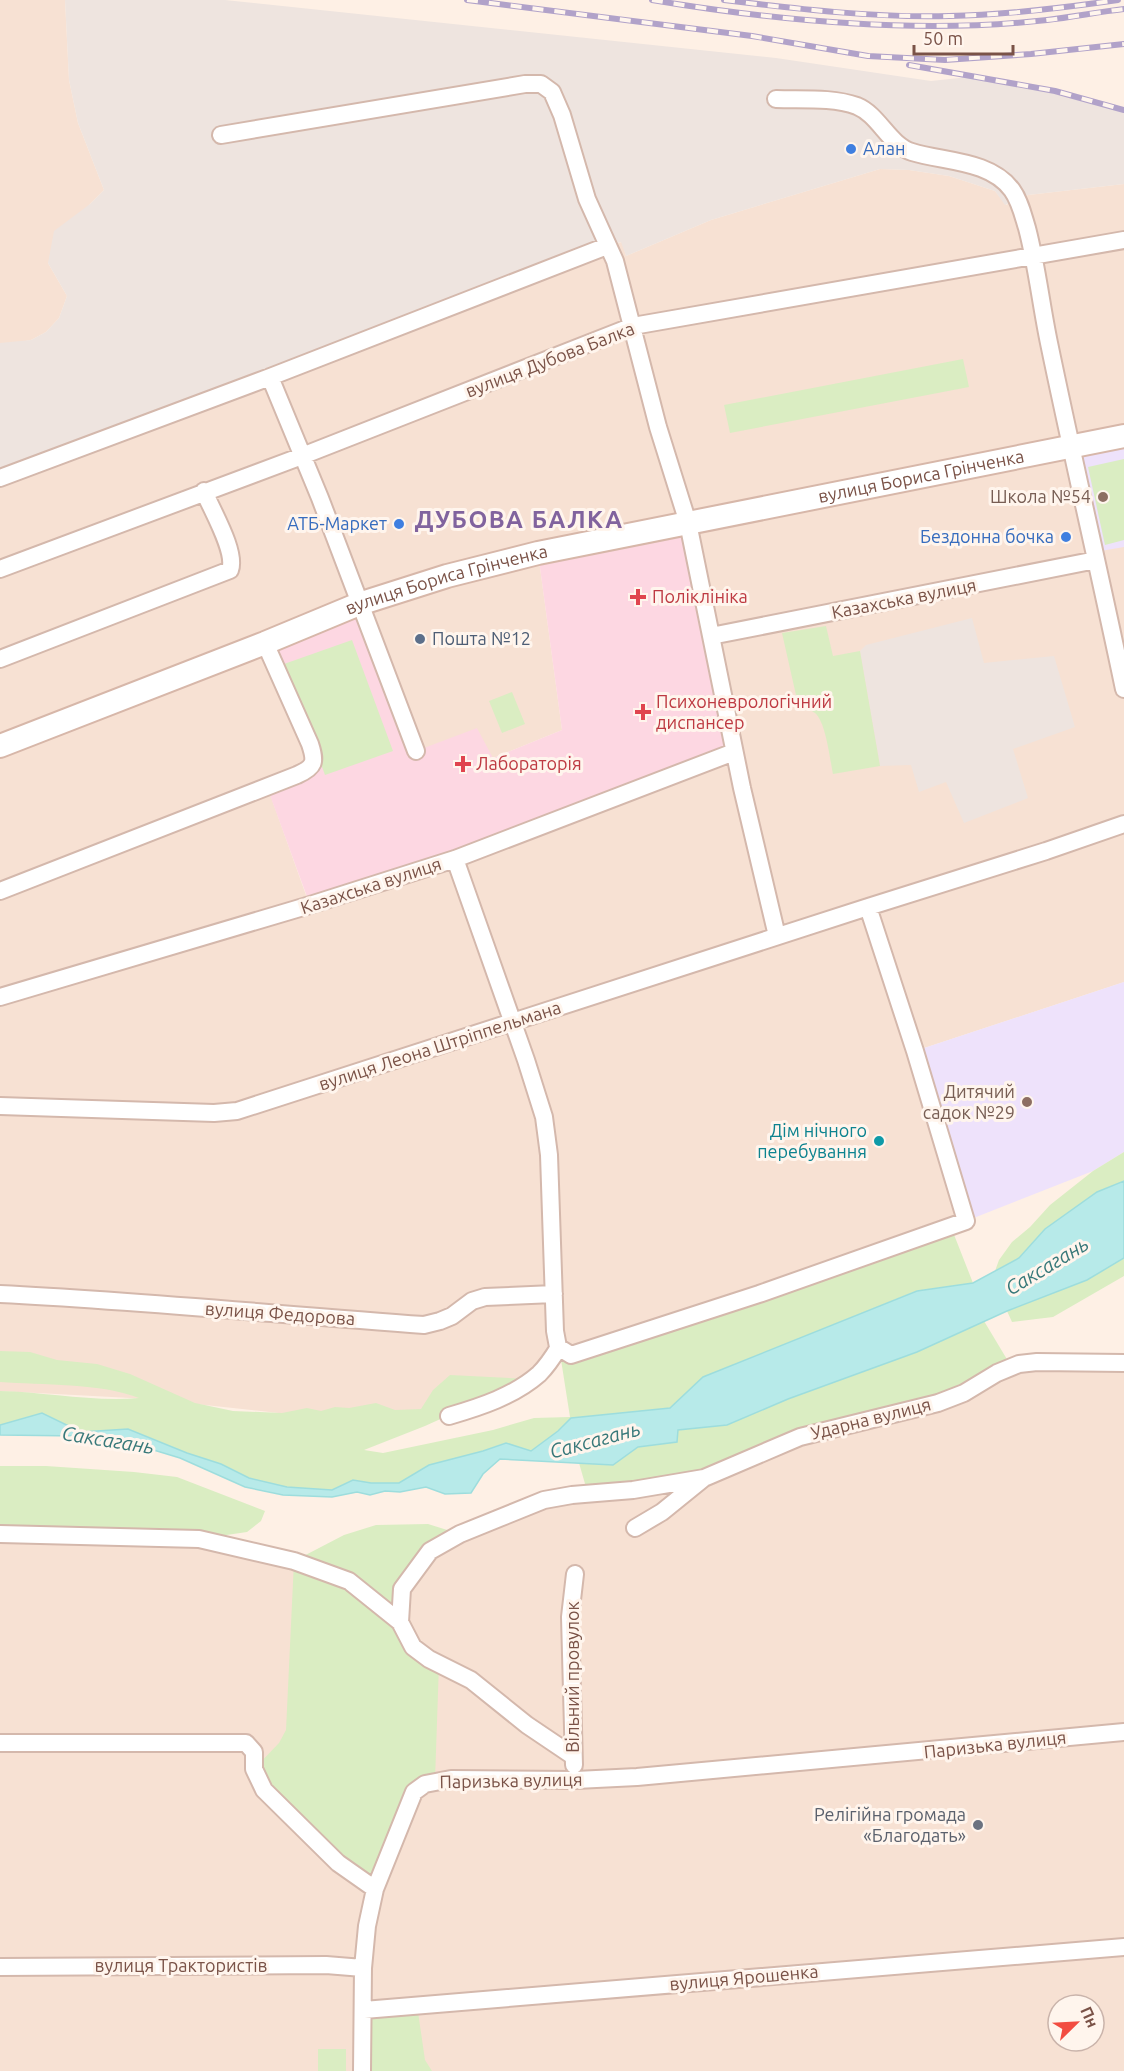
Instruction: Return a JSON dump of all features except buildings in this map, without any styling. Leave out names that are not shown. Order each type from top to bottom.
[{"type":"street","points":[[221,135],[525,84],[541,84],[552,92],[562,114],[587,199],[615,261],[652,407],[688,523],[734,752],[777,936]]},
{"type":"street","points":[[776,99],[821,101],[858,107],[902,147],[911,152],[962,163],[999,176],[1016,196],[1035,256],[1047,334],[1070,446],[1124,689]]},
{"type":"street","name":"вулиця Дубова Балка","points":[[0,569],[302,456],[633,326],[1124,240]]},
{"type":"street","points":[[0,478],[270,377],[607,246]]},
{"type":"street","points":[[270,377],[320,498],[416,751]]},
{"type":"street","name":"вулиця Бориса Грінченка","points":[[0,746],[265,644],[359,604],[447,576],[496,563],[688,523],[1124,436]]},
{"type":"street","points":[[0,659],[230,570],[231,552],[204,492]]},
{"type":"street","name":"Казахська вулиця","points":[[711,636],[1096,561]]},
{"type":"street","points":[[0,891],[311,768],[314,763],[310,744],[265,644]]},
{"type":"street","name":"Казахська вулиця","points":[[0,997],[310,905],[455,859],[734,752]]},
{"type":"street","name":"вулиця Леона Штріппельмана","points":[[0,1106],[214,1113],[237,1111],[1124,824]]},
{"type":"street","points":[[455,859],[544,1117],[549,1155],[555,1330],[559,1347],[570,1355],[759,1294],[966,1221],[915,1051],[868,907]]},
{"type":"street","name":"вулиця Федорова","points":[[0,1294],[75,1297],[424,1325],[440,1322],[472,1301],[485,1297],[554,1294]]},
{"type":"street","points":[[449,1416],[490,1403],[523,1385],[540,1373],[559,1347]]},
{"type":"street","name":"Ударна вулиця","points":[[634,1528],[662,1512],[704,1478],[800,1437],[938,1404],[964,1392],[997,1372],[1019,1364],[1037,1362],[1124,1364]]},
{"type":"street","points":[[400,1622],[402,1589],[429,1551],[460,1534],[559,1496],[633,1490],[704,1478]]},
{"type":"street","points":[[0,1534],[199,1539],[294,1561],[350,1581],[400,1622],[413,1647],[429,1659],[471,1680],[527,1725],[573,1756]]},
{"type":"street","name":"Вільний провулок","points":[[575,1574],[570,1617],[573,1756],[576,1780]]},
{"type":"street","name":"Паризька вулиця","points":[[362,2071],[363,1968],[367,1926],[375,1889],[414,1792],[425,1784],[451,1779],[576,1780],[637,1777],[1124,1732]]},
{"type":"street","points":[[0,1743],[246,1743],[254,1752],[254,1769],[264,1790],[338,1863],[375,1889]]},
{"type":"street","name":"вулиця Ярошенка","points":[[364,2010],[1124,1947]]},
{"type":"street","name":"вулиця Трактористів","points":[[0,1967],[326,1965],[363,1968]]},
{"type":"shaded area","points":[[0,0],[65,0],[69,80],[78,123],[104,190],[90,204],[48,263],[67,296],[59,318],[46,332],[31,340],[8,344],[0,343]]},
{"type":"shaded area","points":[[65,0],[225,0],[776,58],[931,81],[978,76],[1055,91],[1124,110],[1124,184],[1028,195],[1005,205],[995,191],[949,176],[909,170],[880,169],[711,220],[626,256],[621,242],[607,246],[0,478],[0,343],[31,340],[46,332],[59,318],[67,296],[48,263],[54,231],[90,204],[104,190],[78,123],[69,80]]},
{"type":"shaded area","points":[[880,169],[909,170],[949,176],[995,191],[1006,205],[1028,195],[1124,184],[1124,982],[915,1051],[966,1221],[582,1353],[559,1348],[547,1365],[444,1419],[297,1415],[149,1399],[0,1391],[0,478],[607,246],[622,242],[626,256],[711,220]],"holes":[[[538,553],[734,752],[307,898],[271,797],[305,772],[310,744],[493,758],[562,730]]]},
{"type":"shaded area","name":"Школа №54","points":[[1124,436],[1124,547],[1095,552],[1070,446]]},
{"type":"shaded area","name":"Психоневрологічний диспансер","points":[[688,523],[734,752],[310,905],[267,787],[311,768],[265,643],[359,604],[416,751],[477,728],[493,758],[562,730],[538,553]]},
{"type":"shaded area","points":[[972,618],[984,663],[1054,656],[1075,727],[1013,749],[1028,798],[964,823],[946,782],[919,792],[911,765],[880,766],[860,651],[866,645]]},
{"type":"shaded area","name":"Дитячий садок №29","points":[[1124,982],[1124,1152],[1093,1171],[966,1221],[915,1051]]},
{"type":"shaded area","points":[[1124,1363],[1124,2071],[0,2071],[0,1534],[199,1539],[402,1589],[460,1534],[997,1373]]},
{"type":"green space","points":[[963,359],[969,387],[730,433],[724,405]]},
{"type":"green space","points":[[1124,459],[1124,540],[1105,545],[1088,467]]},
{"type":"green space","points":[[826,626],[833,656],[860,651],[880,766],[833,774],[825,733],[819,718],[815,713],[798,704],[782,633]]},
{"type":"green space","points":[[352,640],[393,751],[325,775],[284,664]]},
{"type":"green space","points":[[512,692],[525,724],[502,733],[489,701]]},
{"type":"green space","points":[[1124,1152],[1124,1181],[1097,1192],[1045,1229],[1019,1258],[995,1271],[999,1260],[1012,1242],[1030,1227],[1050,1205],[1093,1171]]},
{"type":"green space","points":[[951,1227],[973,1283],[916,1291],[704,1377],[670,1408],[571,1418],[531,1451],[505,1443],[429,1465],[399,1483],[371,1483],[353,1480],[332,1490],[287,1487],[249,1478],[221,1464],[128,1429],[81,1432],[42,1413],[0,1425],[0,1391],[104,1399],[139,1398],[90,1387],[0,1382],[0,1351],[30,1352],[57,1360],[97,1364],[130,1374],[195,1403],[233,1411],[282,1413],[307,1408],[321,1411],[335,1407],[349,1408],[376,1403],[395,1410],[421,1409],[433,1390],[450,1375],[529,1379],[425,1426],[364,1450],[383,1453],[493,1430],[534,1418],[570,1417],[559,1347],[571,1355]]},
{"type":"green space","points":[[1124,1258],[1124,1276],[1053,1317],[1012,1322],[1007,1311],[1087,1280]]},
{"type":"green space","points":[[984,1321],[1011,1366],[964,1393],[800,1437],[704,1478],[588,1494],[579,1463],[613,1465],[638,1447],[677,1442],[678,1430],[727,1425],[788,1399],[917,1352]]},
{"type":"green space","points":[[0,1466],[46,1466],[177,1477],[265,1511],[261,1521],[247,1532],[199,1539],[0,1534]]},
{"type":"green space","points":[[428,1524],[460,1534],[402,1589],[400,1622],[439,1664],[435,1780],[425,1784],[375,1889],[254,1769],[279,1743],[286,1730],[294,1561],[344,1535],[376,1525]]},
{"type":"green space","points":[[417,2005],[425,2060],[432,2071],[362,2071],[364,2010]]},
{"type":"green space","points":[[318,2049],[346,2049],[346,2071],[318,2071]]},
{"type":"water","name":"Саксагань","points":[[1124,1181],[1124,1258],[1087,1280],[1007,1311],[917,1352],[788,1399],[727,1425],[678,1430],[677,1442],[638,1447],[613,1465],[500,1459],[483,1474],[471,1493],[445,1494],[426,1487],[400,1492],[385,1491],[370,1495],[357,1492],[332,1497],[283,1495],[245,1487],[180,1458],[147,1448],[107,1444],[80,1436],[0,1435],[0,1425],[42,1413],[81,1432],[128,1429],[221,1464],[249,1478],[287,1487],[332,1490],[353,1480],[371,1483],[399,1483],[429,1465],[506,1443],[531,1451],[571,1418],[670,1408],[703,1377],[917,1291],[973,1283],[1019,1258],[1045,1229],[1097,1192]]},
{"type":"railway","points":[[467,0],[752,36],[868,56],[945,60],[1124,44]]},
{"type":"railway","points":[[652,0],[799,19],[950,26],[1047,20],[1124,9]]},
{"type":"railway","points":[[724,0],[893,16],[1013,13],[1118,0]]},
{"type":"railway","points":[[909,65],[1055,91],[1124,110]]},
{"type":"place","name":"Алан","points":[[851,149]]},
{"type":"place","name":"Школа №54","points":[[1103,497]]},
{"type":"place","name":"АТБ-Маркет","points":[[399,524]]},
{"type":"place","name":"Бездонна бочка","points":[[1066,537]]},
{"type":"place","name":"Поліклініка","points":[[638,597]]},
{"type":"place","name":"Пошта №12","points":[[420,639]]},
{"type":"place","name":"Психоневрологічний диспансер","points":[[643,712]]},
{"type":"place","name":"Лабораторія","points":[[463,764]]},
{"type":"place","name":"Дитячий садок №29","points":[[1027,1102]]},
{"type":"place","name":"Дім нічного перебування","points":[[879,1141]]},
{"type":"place","name":"Релігійна громада «Благодать»","points":[[978,1825]]},
{"type":"district","name":"ДУБОВА БАЛКА","points":[[519,520]]}]
